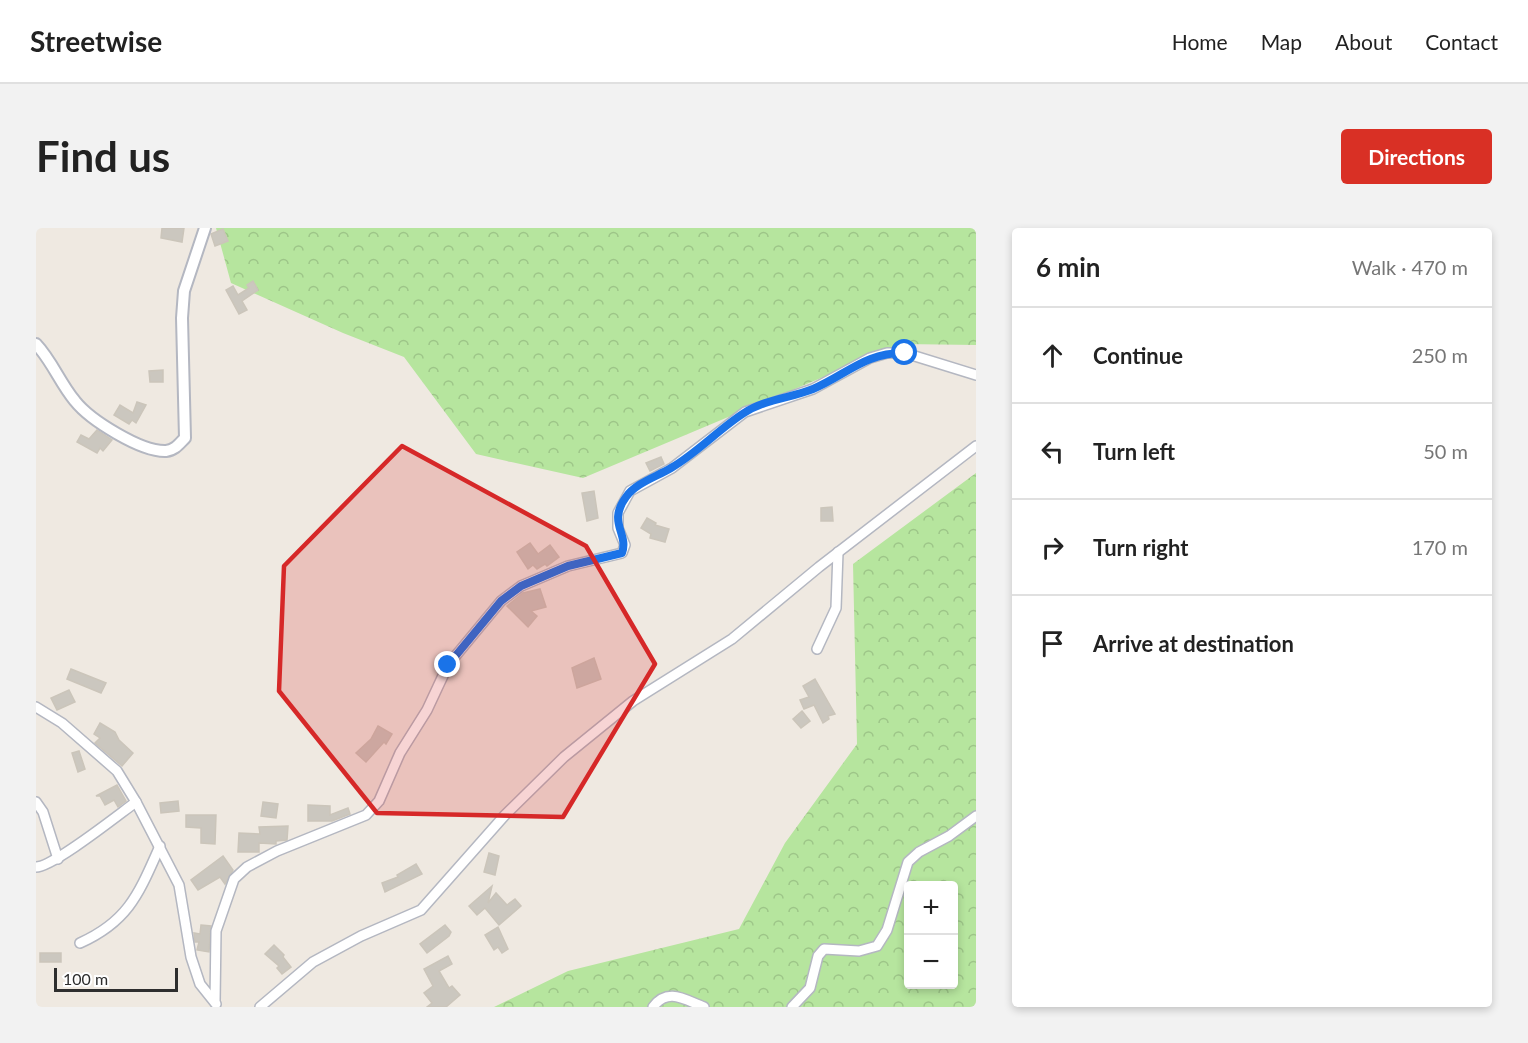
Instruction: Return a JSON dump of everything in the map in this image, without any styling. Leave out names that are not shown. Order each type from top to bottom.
[{"type":"street","points":[[36,344],[76,403],[95,420],[132,442],[166,451],[175,448],[185,438],[182,318],[184,291],[205,228]]},
{"type":"street","points":[[216,1005],[216,931],[234,879],[247,867],[277,851],[366,815],[387,790],[400,753],[427,710],[448,665],[501,601],[521,586],[568,566],[622,553],[625,545],[618,528],[618,513],[630,491],[672,468],[745,412],[813,389],[870,358],[887,352],[905,353],[976,375]]},
{"type":"street","points":[[260,1007],[313,962],[361,936],[421,910],[505,815],[564,757],[633,701],[732,639],[838,552],[976,446]]},
{"type":"street","points":[[817,649],[836,608],[838,552]]},
{"type":"street","points":[[36,707],[62,723],[117,771],[136,802],[179,885],[191,957],[200,984],[216,1005]]},
{"type":"street","points":[[36,802],[44,812],[58,859]]},
{"type":"street","points":[[36,867],[44,867],[58,859],[136,802]]},
{"type":"street","points":[[792,1007],[810,988],[818,956],[824,949],[865,951],[881,941],[896,907],[908,862],[918,852],[949,836],[976,816]]},
{"type":"street","points":[[80,943],[103,933],[130,908],[160,846]]},
{"type":"street","points":[[654,1007],[663,998],[675,996],[704,1007]]},
{"type":"highlighted area","points":[[402,446],[586,546],[655,664],[563,817],[377,813],[279,691],[284,566]]},
{"type":"green space","points":[[216,228],[976,228],[976,345],[902,344],[583,478],[476,454],[404,357],[343,333],[231,283]]},
{"type":"green space","points":[[976,473],[976,1007],[494,1007],[568,971],[739,929],[785,843],[857,744],[853,564]]},
{"type":"building","points":[[162,228],[184,228],[182,242],[161,238]]},
{"type":"building","points":[[223,229],[228,241],[215,246],[211,234]]},
{"type":"building","points":[[253,281],[258,290],[242,301],[247,310],[239,314],[226,290],[233,286],[238,295],[249,288],[247,285]]},
{"type":"building","points":[[163,370],[163,382],[150,382],[149,371]]},
{"type":"building","points":[[137,402],[146,405],[136,423],[132,420],[129,424],[114,415],[120,405],[133,413]]},
{"type":"building","points":[[97,430],[112,440],[103,451],[100,448],[97,453],[77,442],[81,435],[89,439]]},
{"type":"building","points":[[661,457],[664,464],[650,471],[646,463]]},
{"type":"building","points":[[594,491],[598,518],[587,521],[582,493]]},
{"type":"building","points":[[832,507],[833,521],[821,521],[821,508]]},
{"type":"building","points":[[647,518],[656,523],[655,525],[669,529],[665,542],[650,538],[651,534],[641,528]]},
{"type":"building","points":[[530,543],[538,554],[550,545],[559,557],[547,566],[545,564],[537,569],[533,565],[528,569],[517,552]]},
{"type":"building","points":[[540,589],[546,607],[531,611],[537,616],[528,627],[507,606],[523,593]]},
{"type":"building","points":[[594,658],[601,679],[577,688],[572,668]]},
{"type":"building","points":[[71,669],[106,683],[101,693],[67,679]]},
{"type":"building","points":[[815,679],[835,714],[828,716],[829,719],[823,723],[814,705],[804,709],[800,700],[809,697],[803,686]]},
{"type":"building","points":[[69,690],[75,702],[57,710],[51,698]]},
{"type":"building","points":[[802,711],[810,721],[801,728],[793,719]]},
{"type":"building","points":[[100,723],[115,732],[119,740],[133,753],[122,766],[95,743],[100,738],[94,734]]},
{"type":"building","points":[[378,726],[392,734],[386,744],[384,742],[366,762],[356,753],[371,739]]},
{"type":"building","points":[[79,751],[85,769],[78,772],[72,753]]},
{"type":"building","points":[[117,785],[126,801],[118,807],[114,800],[105,805],[100,796],[96,796]]},
{"type":"building","points":[[178,801],[179,811],[161,813],[160,803]]},
{"type":"building","points":[[263,802],[278,804],[276,818],[261,816]]},
{"type":"building","points":[[308,805],[330,806],[330,815],[348,808],[350,814],[332,821],[308,821]]},
{"type":"building","points":[[186,815],[216,815],[215,844],[201,843],[201,828],[186,827]]},
{"type":"building","points":[[288,826],[287,840],[276,841],[276,844],[259,843],[259,852],[238,852],[239,833],[260,834],[259,827]]},
{"type":"building","points":[[489,853],[499,856],[495,875],[484,872]]},
{"type":"building","points":[[223,856],[233,870],[225,884],[220,877],[198,890],[191,880]]},
{"type":"building","points":[[416,864],[422,874],[385,892],[382,883],[398,877],[397,875]]},
{"type":"building","points":[[492,886],[488,903],[496,893],[507,905],[515,899],[521,906],[499,925],[485,908],[477,915],[469,906]]},
{"type":"building","points":[[201,925],[211,926],[209,952],[197,950],[199,942],[195,942],[194,933],[200,934]]},
{"type":"building","points":[[445,925],[451,932],[449,936],[427,953],[420,944]]},
{"type":"building","points":[[498,927],[508,949],[502,953],[498,947],[494,950],[485,935]]},
{"type":"building","points":[[274,945],[291,967],[282,974],[277,968],[279,966],[265,954]]},
{"type":"building","points":[[40,953],[61,953],[61,962],[40,962]]},
{"type":"building","points":[[448,956],[452,964],[439,971],[449,988],[452,986],[460,995],[446,1007],[427,1007],[432,1003],[424,993],[433,986],[424,969]]},
{"type":"route","points":[[448,665],[501,601],[521,586],[568,566],[609,558],[622,553],[625,545],[618,528],[618,513],[630,491],[672,468],[745,412],[763,404],[813,389],[870,358],[887,352],[905,353]]}]
